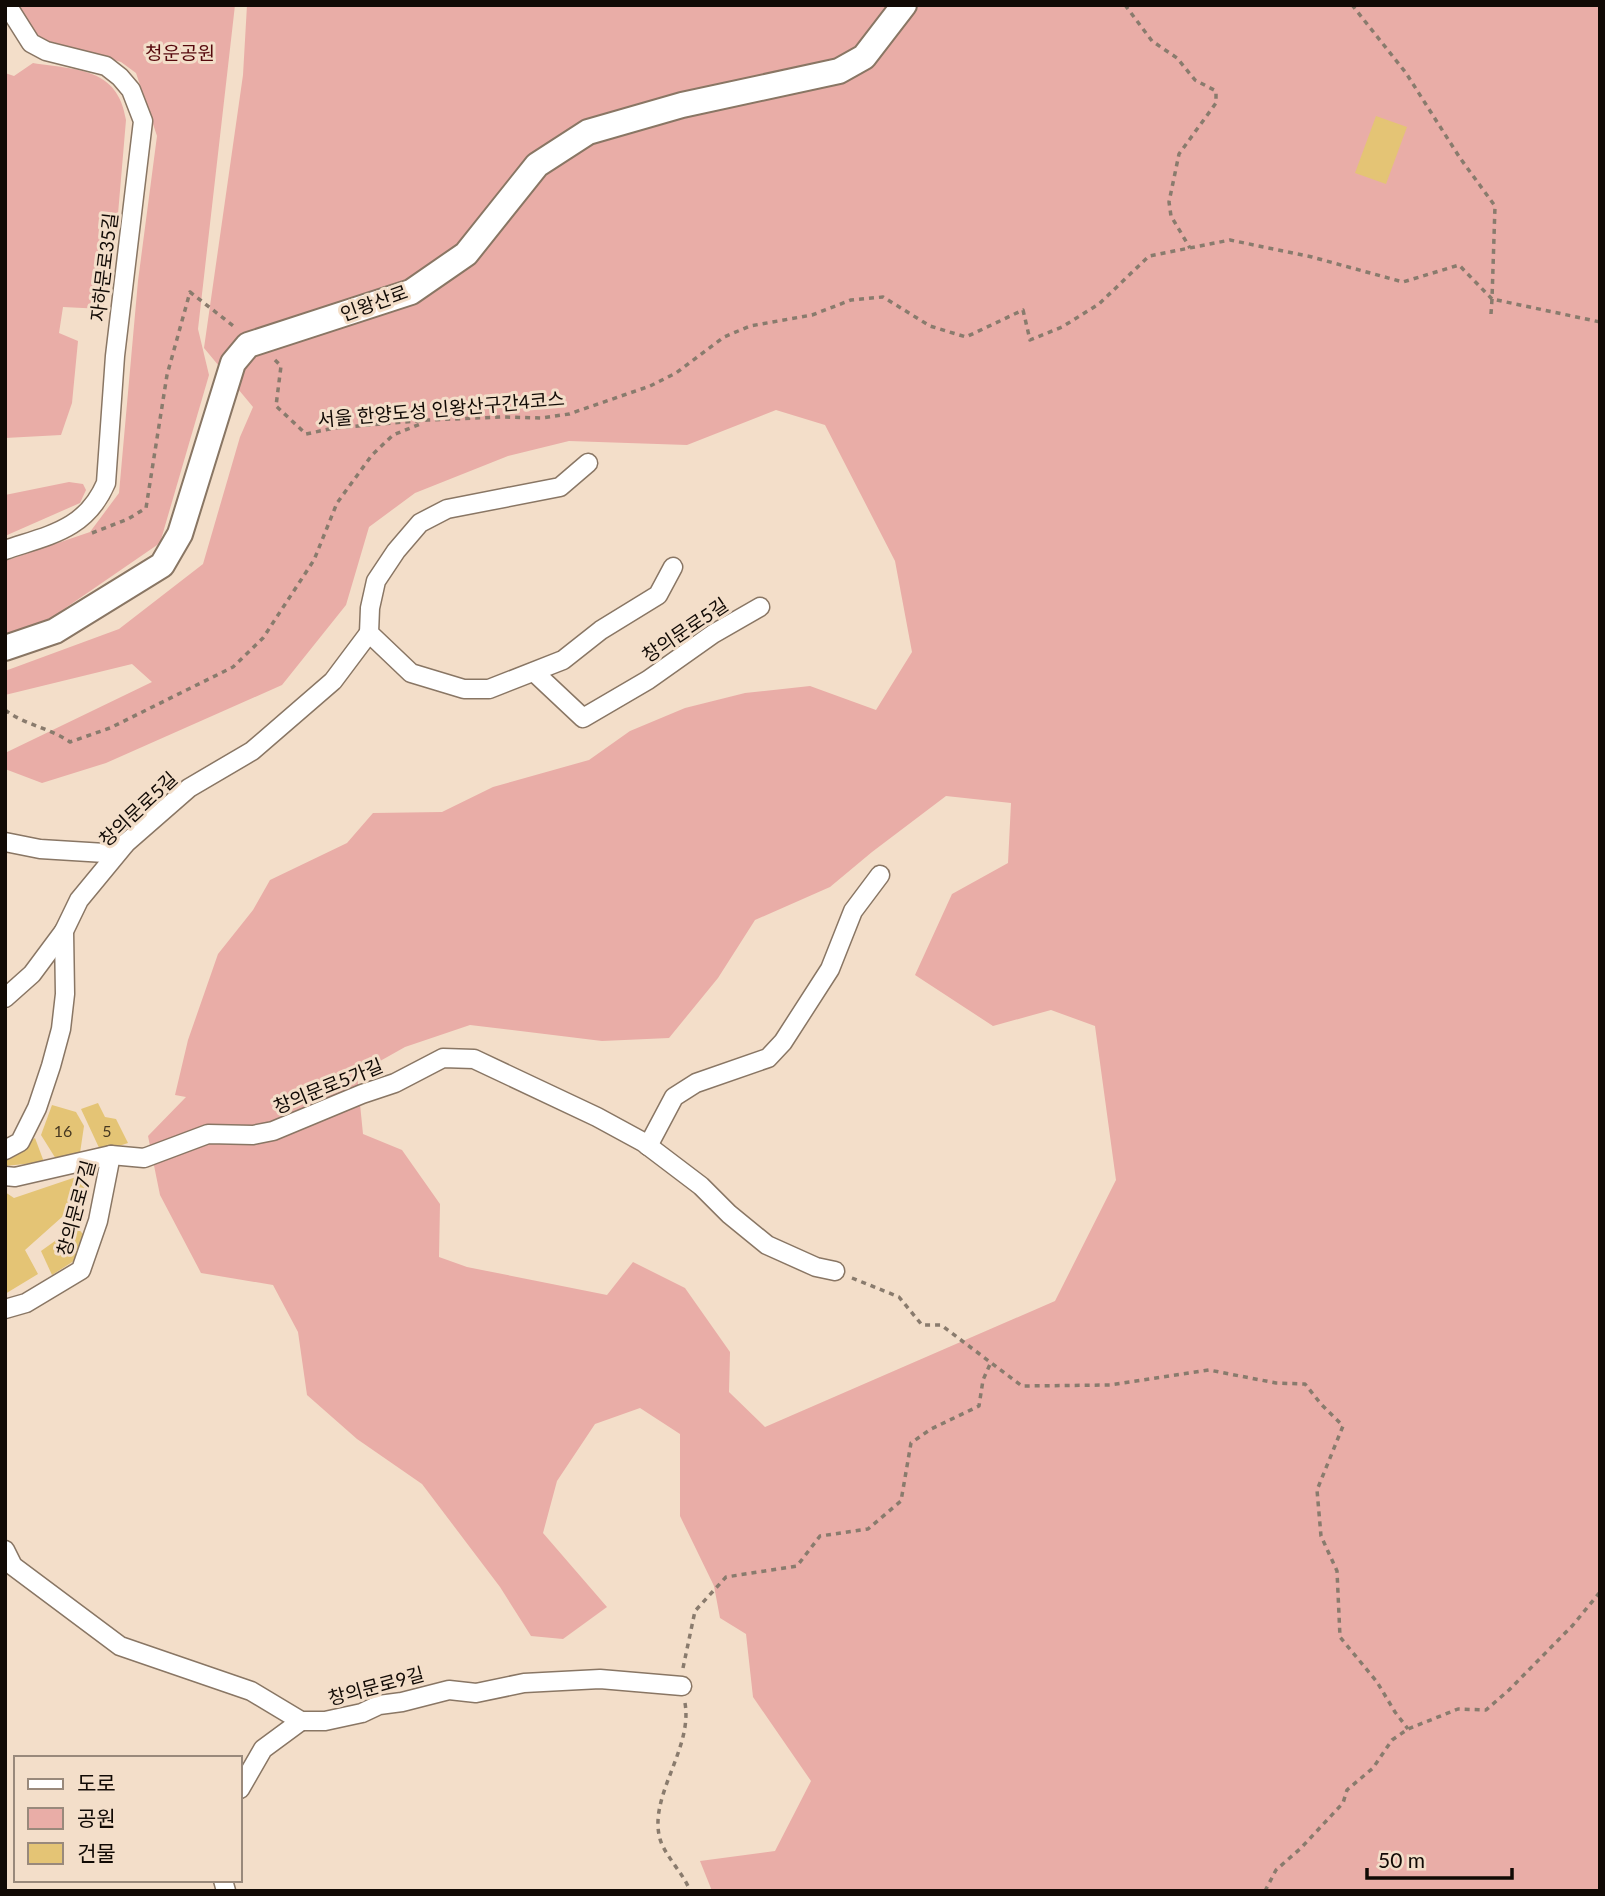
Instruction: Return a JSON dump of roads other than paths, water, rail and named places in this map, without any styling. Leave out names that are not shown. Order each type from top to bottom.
[{"type":"street","name":"자하문로35길","points":[[5,550],[55,533],[88,514],[106,483],[117,343],[143,121],[131,90],[120,77],[106,66],[56,55],[32,43],[7,5]]},
{"type":"street","name":"인왕산로","points":[[5,648],[55,631],[162,565],[180,534],[233,363],[248,345],[411,292],[466,254],[537,165],[588,132],[682,105],[839,71],[864,57],[904,5]]},
{"type":"street","points":[[588,463],[560,487],[447,509],[419,523],[376,581],[370,608],[369,633],[411,673],[464,689],[489,689],[563,660],[601,630],[658,595],[673,568]]},
{"type":"street","name":"창의문로5길","points":[[534,671],[583,718],[648,680],[713,634],[760,607]]},
{"type":"street","name":"창의문로5길","points":[[5,1150],[20,1142],[37,1108],[61,1029],[65,994],[64,931],[79,900],[126,843],[189,788],[252,751],[333,681],[369,633]]},
{"type":"street","points":[[5,842],[40,849],[105,853],[126,843]]},
{"type":"street","points":[[648,1146],[674,1097],[696,1083],[768,1058],[783,1042],[830,969],[853,911],[880,875]]},
{"type":"street","points":[[5,998],[32,974],[64,931]]},
{"type":"street","name":"창의문로5가길","points":[[5,1176],[15,1177],[111,1155],[144,1158],[208,1134],[253,1135],[274,1131],[395,1083],[443,1058],[474,1059],[597,1117],[648,1146],[701,1186],[729,1214],[767,1245],[816,1268],[835,1271]]},
{"type":"street","name":"창의문로7길","points":[[5,1309],[26,1303],[82,1270],[98,1221],[111,1155]]},
{"type":"street","points":[[5,1550],[13,1566],[120,1646],[251,1691],[301,1721],[263,1749],[242,1786]]},
{"type":"street","name":"창의문로9길","points":[[301,1721],[325,1721],[362,1713],[379,1705],[449,1690],[476,1693],[524,1683],[600,1679],[681,1686]]},
{"type":"park label","name":"청운공원","points":[[180,53]]}]
